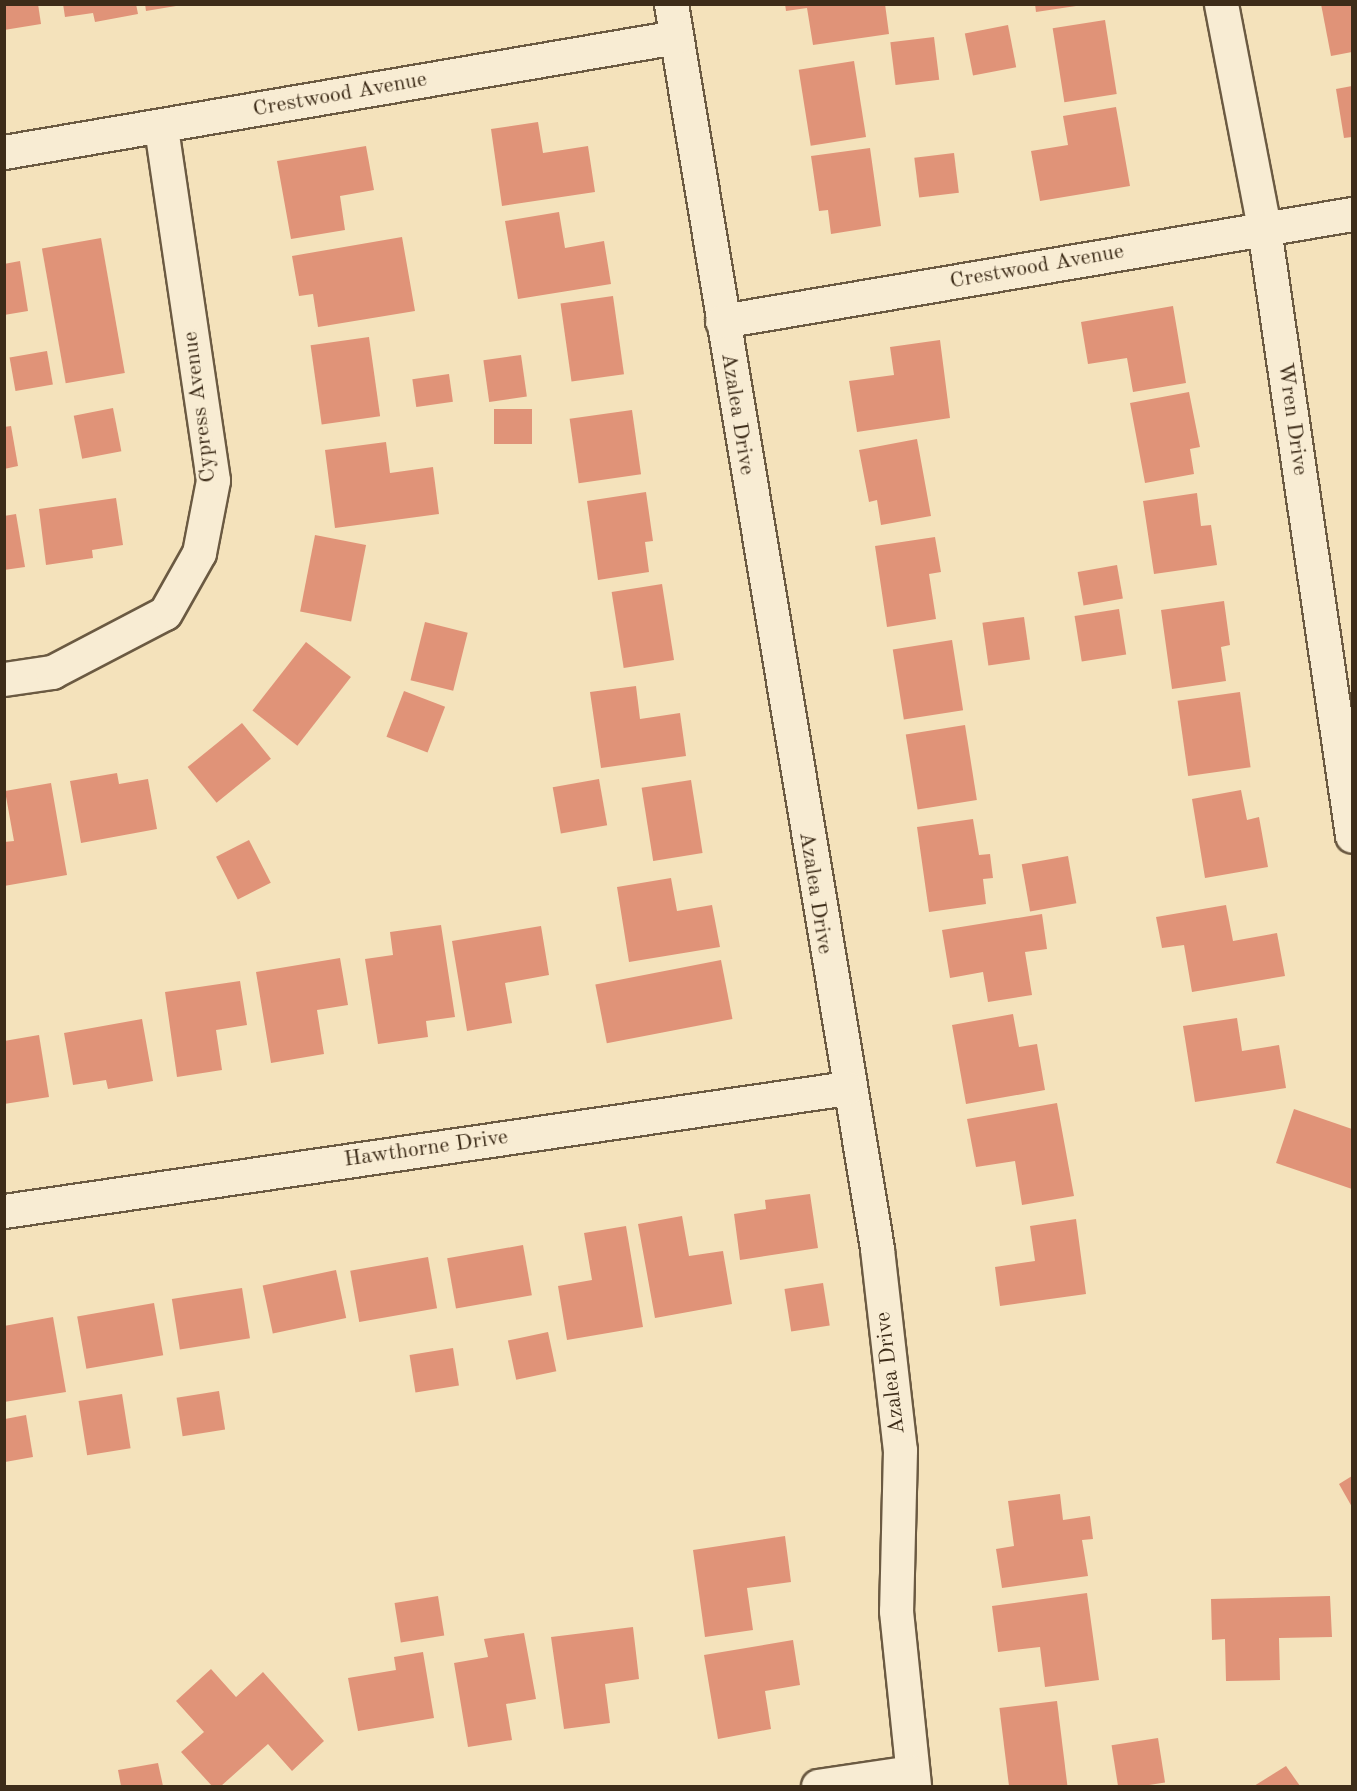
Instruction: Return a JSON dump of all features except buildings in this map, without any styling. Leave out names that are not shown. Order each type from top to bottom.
[{"type":"street","name":"Azalea Drive","points":[[671,4],[847,1088],[877,1249],[900,1450],[896,1611],[913,1779]]},
{"type":"street","name":"Wren Drive","points":[[1221,4],[1264,228],[1353,836]]},
{"type":"street","name":"Crestwood Avenue","points":[[4,152],[676,37]]},
{"type":"street","name":"Cypress Avenue","points":[[4,679],[52,672],[165,613],[199,553],[213,480],[161,126]]},
{"type":"street","name":"Crestwood Avenue","points":[[722,321],[1353,214]]},
{"type":"street","name":"Hawthorne Drive","points":[[4,1211],[847,1088]]},
{"type":"street","points":[[818,1786],[913,1779]]}]
